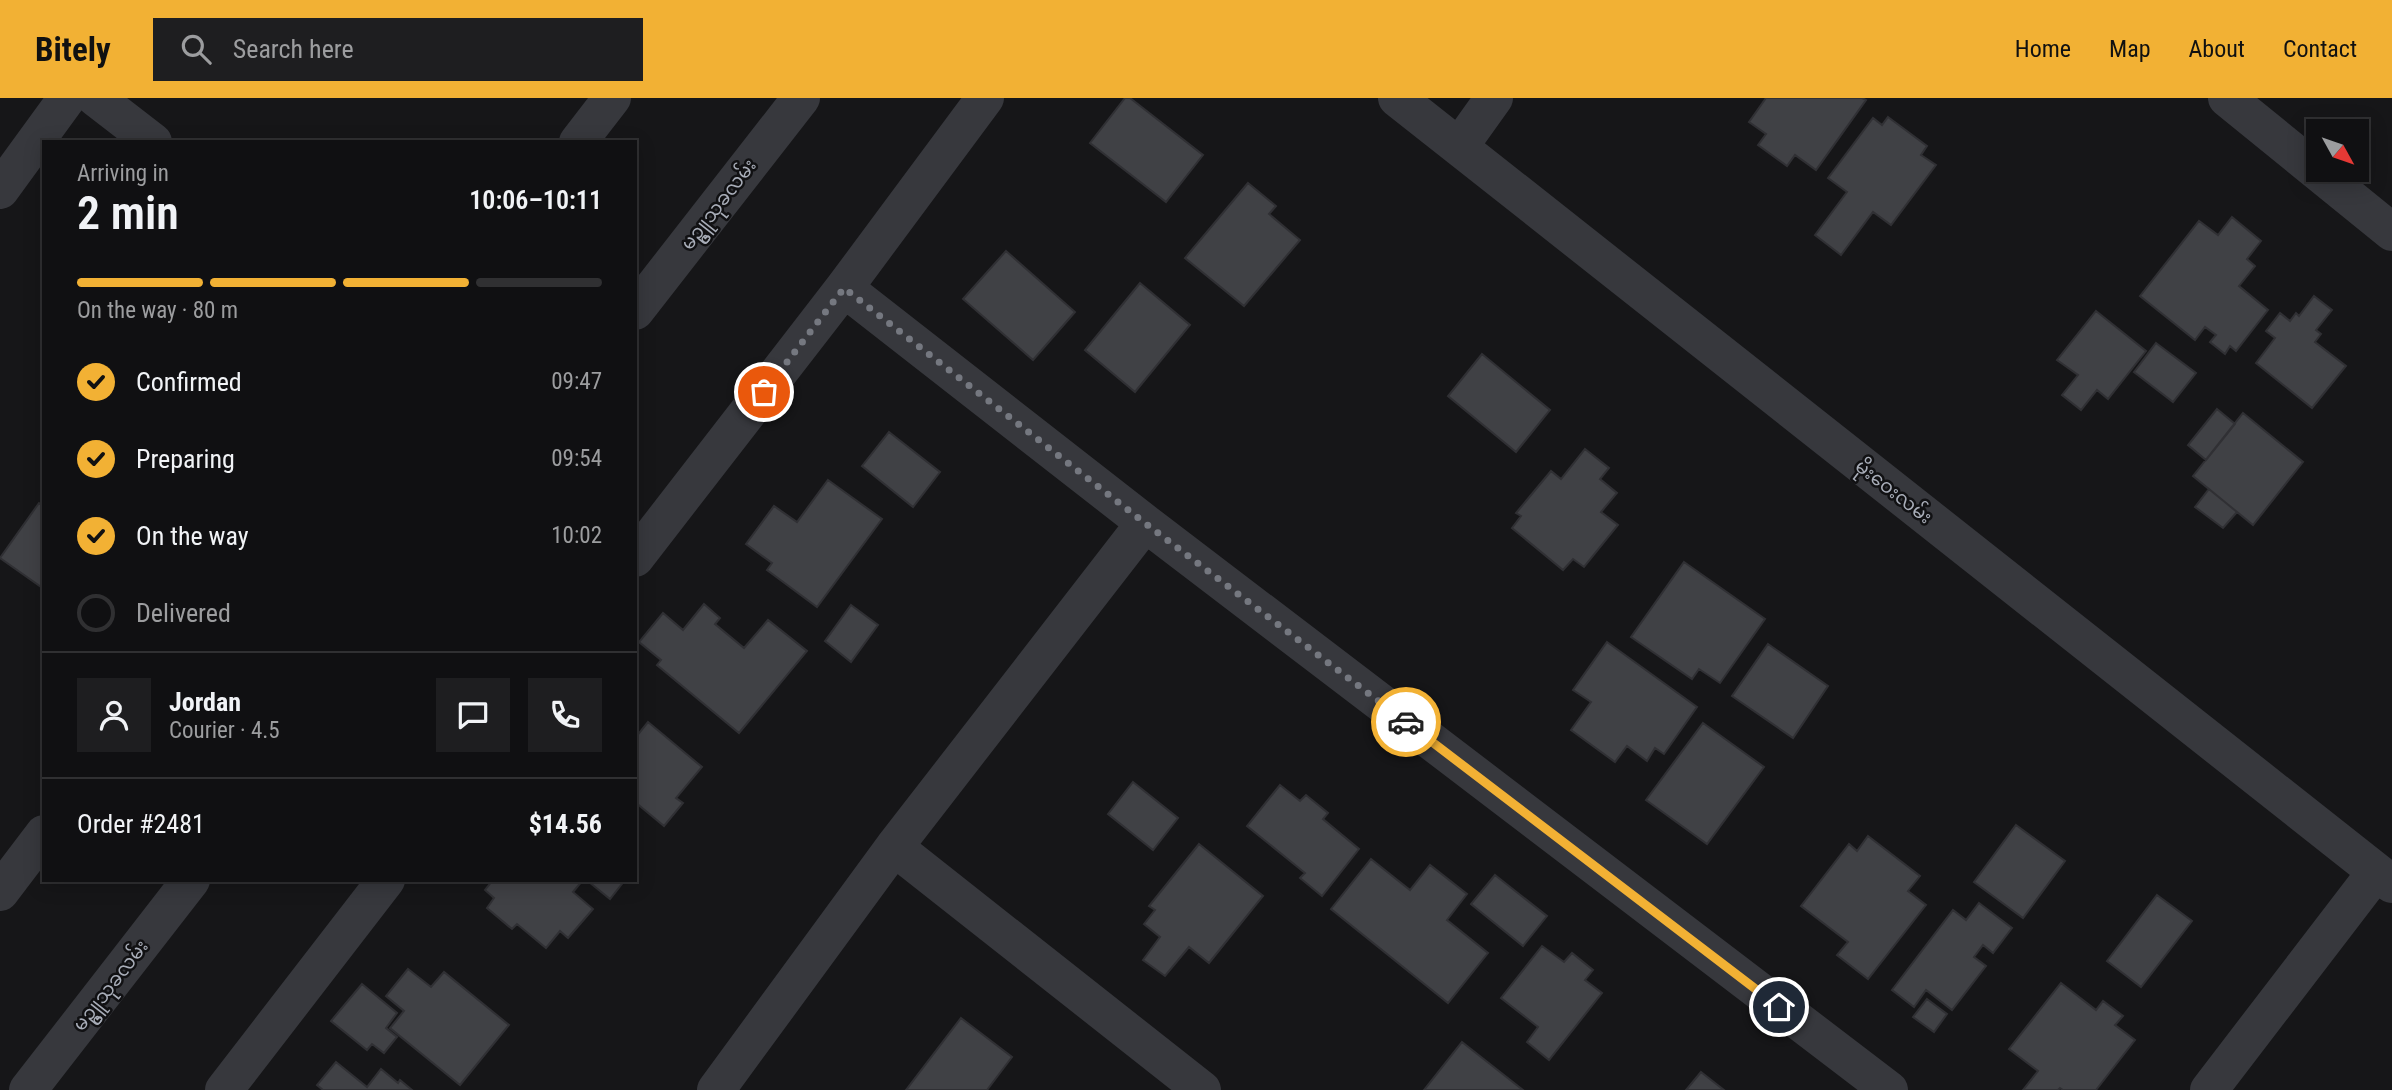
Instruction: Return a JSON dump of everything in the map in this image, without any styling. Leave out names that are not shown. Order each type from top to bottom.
[{"type":"street","points":[[0,190],[67,98]]},
{"type":"street","points":[[96,98],[150,140]]},
{"type":"street","points":[[580,140],[612,98]]},
{"type":"street","name":"မဥ္ဇူသုခလမ်း","points":[[637,308],[801,98]]},
{"type":"street","points":[[637,555],[844,288],[985,98]]},
{"type":"street","name":"မိုးဝေးလမ်း","points":[[1397,98],[2384,878]]},
{"type":"street","points":[[1459,147],[1494,98]]},
{"type":"street","points":[[2227,98],[2392,232]]},
{"type":"street","points":[[844,288],[1145,523],[1889,1090]]},
{"type":"street","points":[[716,1090],[894,847],[1145,523]]},
{"type":"street","points":[[0,892],[42,837]]},
{"type":"street","points":[[894,847],[1202,1090]]},
{"type":"street","points":[[2209,1090],[2384,878]]},
{"type":"street","name":"မဥ္ဇူသုခလမ်း","points":[[28,1090],[189,882]]},
{"type":"street","points":[[224,1090],[384,882]]},
{"type":"building","points":[[1125,98],[1130,98],[1203,155],[1166,202],[1090,143]]},
{"type":"building","points":[[1766,98],[1866,100],[1816,170],[1795,155],[1787,166],[1758,145],[1766,134],[1749,122]]},
{"type":"building","points":[[1888,117],[1927,146],[1921,155],[1936,165],[1891,225],[1873,212],[1841,255],[1815,235],[1847,192],[1828,178],[1873,118],[1882,125]]},
{"type":"building","points":[[1248,183],[1276,206],[1269,214],[1300,240],[1244,306],[1185,258]]},
{"type":"building","points":[[2232,217],[2261,241],[2247,259],[2255,266],[2239,286],[2268,310],[2236,351],[2230,346],[2225,354],[2210,342],[2216,335],[2205,327],[2195,340],[2140,296],[2199,221],[2218,235]]},
{"type":"building","points":[[1006,251],[1075,312],[1033,360],[963,299]]},
{"type":"building","points":[[1140,283],[1190,325],[1135,392],[1085,350]]},
{"type":"building","points":[[2314,296],[2332,310],[2316,330],[2321,334],[2315,342],[2346,366],[2312,408],[2256,363],[2275,338],[2266,331],[2280,313],[2290,321],[2296,313],[2299,316]]},
{"type":"building","points":[[2096,311],[2146,351],[2108,399],[2097,390],[2081,410],[2062,395],[2078,375],[2057,360]]},
{"type":"building","points":[[2156,343],[2196,373],[2173,402],[2134,372]]},
{"type":"building","points":[[1482,354],[1550,410],[1516,452],[1448,396]]},
{"type":"building","points":[[2217,409],[2235,424],[2206,460],[2188,445]]},
{"type":"building","points":[[2243,413],[2303,462],[2253,525],[2193,476]]},
{"type":"building","points":[[889,432],[940,472],[913,507],[862,466]]},
{"type":"building","points":[[1585,449],[1609,468],[1600,479],[1617,493],[1601,512],[1618,525],[1584,567],[1573,559],[1563,570],[1512,528],[1521,516],[1516,513],[1551,471],[1561,479]]},
{"type":"building","points":[[828,480],[882,519],[817,607],[767,570],[772,563],[746,544],[774,506],[797,522]]},
{"type":"building","points":[[2209,489],[2237,512],[2223,528],[2195,507]]},
{"type":"building","points":[[39,503],[42,505],[42,588],[0,558]]},
{"type":"building","points":[[1684,562],[1765,619],[1720,683],[1699,669],[1692,679],[1631,637]]},
{"type":"building","points":[[704,604],[720,618],[715,624],[744,648],[768,620],[807,651],[739,733],[657,665],[661,660],[639,642],[663,613],[683,630]]},
{"type":"building","points":[[851,605],[878,625],[851,662],[825,641]]},
{"type":"building","points":[[1607,642],[1697,707],[1664,754],[1655,748],[1647,761],[1627,746],[1615,762],[1571,730],[1591,702],[1573,690]]},
{"type":"building","points":[[1768,644],[1828,686],[1793,738],[1732,696]]},
{"type":"building","points":[[648,722],[702,767],[676,798],[683,803],[664,826],[637,804],[637,736]]},
{"type":"building","points":[[1703,723],[1764,767],[1707,844],[1646,800]]},
{"type":"building","points":[[1133,782],[1178,818],[1153,850],[1108,814]]},
{"type":"building","points":[[1280,785],[1300,801],[1306,795],[1328,813],[1323,819],[1359,849],[1322,896],[1300,878],[1305,873],[1247,826]]},
{"type":"building","points":[[2016,825],[2065,861],[2023,918],[1974,882]]},
{"type":"building","points":[[1868,836],[1920,876],[1908,891],[1926,905],[1868,979],[1837,955],[1848,942],[1801,906],[1849,844],[1857,851]]},
{"type":"building","points":[[1199,844],[1263,896],[1209,963],[1189,947],[1165,976],[1143,960],[1160,937],[1144,924],[1155,910],[1149,906]]},
{"type":"building","points":[[1371,859],[1410,890],[1430,865],[1467,894],[1447,920],[1488,953],[1448,1003],[1331,909]]},
{"type":"building","points":[[1495,875],[1547,916],[1523,946],[1471,904]]},
{"type":"building","points":[[491,882],[581,882],[573,892],[593,909],[568,938],[560,931],[546,948],[517,924],[512,929],[487,908],[494,898],[485,890]]},
{"type":"building","points":[[589,882],[623,882],[610,899]]},
{"type":"building","points":[[2157,895],[2192,921],[2141,987],[2107,961]]},
{"type":"building","points":[[1979,903],[2012,928],[1993,953],[1983,945],[1974,957],[1986,966],[1952,1010],[1926,990],[1914,1007],[1892,990],[1953,910],[1966,920]]},
{"type":"building","points":[[1542,946],[1564,962],[1572,953],[1593,970],[1585,980],[1602,993],[1549,1060],[1527,1042],[1538,1027],[1501,998]]},
{"type":"building","points":[[408,969],[431,987],[444,972],[509,1025],[460,1085],[390,1028],[404,1011],[386,996]]},
{"type":"building","points":[[2061,983],[2096,1010],[2103,1001],[2123,1016],[2115,1025],[2135,1040],[2096,1090],[2023,1090],[2038,1071],[2009,1049]]},
{"type":"building","points":[[362,984],[397,1013],[386,1028],[397,1037],[384,1053],[372,1044],[367,1050],[331,1021]]},
{"type":"building","points":[[1927,999],[1947,1014],[1934,1032],[1913,1017]]},
{"type":"building","points":[[961,1018],[1012,1057],[987,1090],[906,1090]]},
{"type":"building","points":[[1462,1042],[1523,1090],[1424,1090]]},
{"type":"building","points":[[336,1062],[367,1087],[381,1069],[412,1090],[323,1090],[317,1085]]},
{"type":"building","points":[[1701,1072],[1724,1090],[1686,1090]]},
{"type":"way so far","points":[[764,392],[844,288],[1406,722]]},
{"type":"route","points":[[1406,722],[1779,1007]]}]
